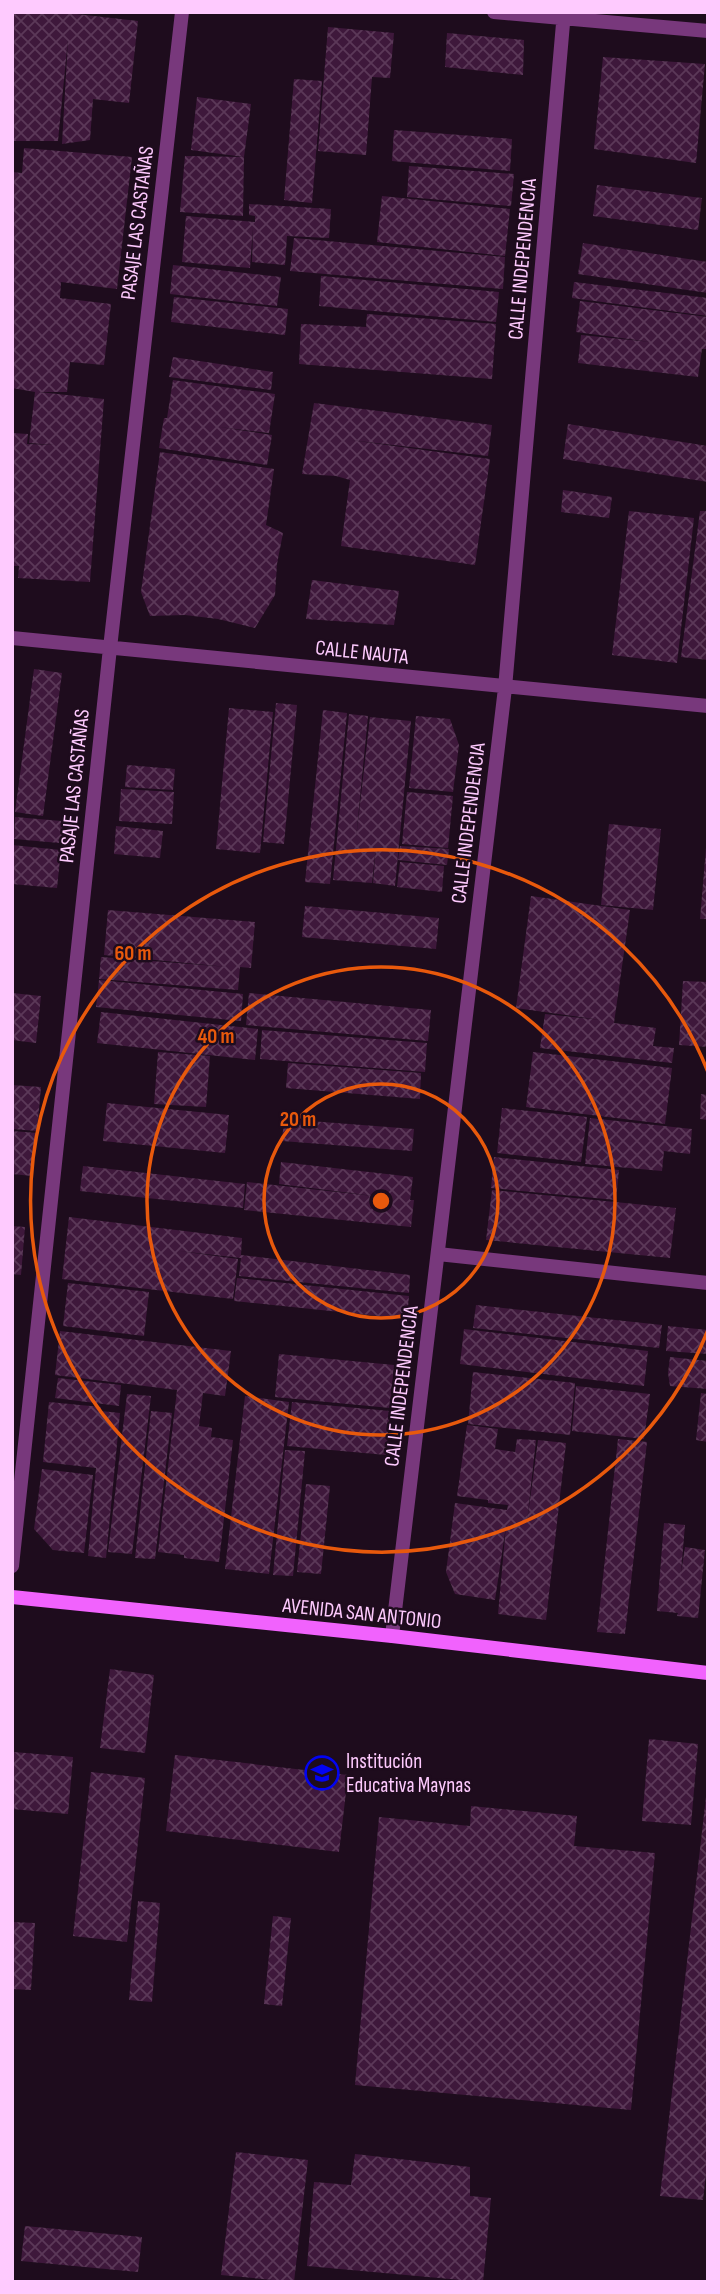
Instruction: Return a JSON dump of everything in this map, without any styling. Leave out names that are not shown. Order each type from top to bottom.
[{"type":"main road","name":"AVENIDA SAN ANTONIO","points":[[12,1597],[392,1636],[708,1674]]},
{"type":"street","name":"PASAJE LAS CASTAÑAS","points":[[12,1566],[110,648],[182,12]]},
{"type":"street","points":[[494,12],[564,16],[708,31]]},
{"type":"street","name":"CALLE INDEPENDENCIA","points":[[392,1636],[505,688],[564,16]]},
{"type":"street","name":"CALLE NAUTA","points":[[12,638],[708,706]]},
{"type":"street","points":[[438,1254],[708,1283]]},
{"type":"building","points":[[12,12],[59,12],[138,21],[129,103],[93,99],[90,140],[62,144],[68,39],[58,141],[12,141]]},
{"type":"building","points":[[328,27],[394,33],[390,78],[372,77],[366,155],[318,151]]},
{"type":"building","points":[[447,33],[524,40],[523,75],[445,67]]},
{"type":"building","points":[[603,57],[705,64],[696,163],[594,149]]},
{"type":"building","points":[[294,79],[322,81],[312,203],[284,200]]},
{"type":"building","points":[[197,97],[251,104],[244,157],[191,150]]},
{"type":"building","points":[[394,130],[512,139],[510,171],[392,161]]},
{"type":"building","points":[[24,148],[132,157],[117,289],[61,282],[60,298],[111,304],[104,365],[70,362],[67,392],[39,392],[104,399],[90,582],[18,578],[19,566],[12,566],[12,433],[28,434],[27,444],[55,445],[29,443],[35,392],[12,388],[12,172],[22,173]]},
{"type":"building","points":[[185,156],[244,157],[243,216],[180,212]]},
{"type":"building","points":[[409,166],[514,174],[511,206],[407,197]]},
{"type":"building","points":[[597,185],[702,198],[698,230],[593,216]]},
{"type":"building","points":[[382,196],[510,209],[505,256],[377,242]]},
{"type":"building","points":[[249,204],[331,209],[329,238],[287,236],[285,265],[252,262],[253,228],[250,268],[182,262],[186,216],[255,222],[255,216],[249,215]]},
{"type":"building","points":[[294,238],[505,257],[503,289],[290,271]]},
{"type":"building","points":[[583,243],[708,262],[708,293],[578,274]]},
{"type":"building","points":[[173,265],[281,277],[277,306],[170,294]]},
{"type":"building","points":[[321,276],[499,292],[496,322],[319,306]]},
{"type":"building","points":[[574,282],[708,298],[708,316],[572,298]]},
{"type":"building","points":[[174,297],[288,309],[285,335],[171,322]]},
{"type":"building","points":[[580,301],[708,317],[708,349],[702,349],[698,377],[578,363],[581,335],[651,342],[576,332]]},
{"type":"building","points":[[367,314],[496,324],[492,379],[299,364],[301,324],[366,327]]},
{"type":"building","points":[[173,357],[273,372],[271,390],[169,377]]},
{"type":"building","points":[[173,380],[275,394],[269,433],[219,427],[272,435],[267,465],[159,448]]},
{"type":"building","points":[[314,403],[492,425],[488,456],[350,440],[490,459],[475,565],[341,546],[350,480],[336,476],[302,474]]},
{"type":"building","points":[[568,424],[708,446],[708,482],[563,459]]},
{"type":"building","points":[[160,452],[274,469],[266,525],[283,533],[275,595],[255,628],[185,615],[150,616],[141,592]]},
{"type":"building","points":[[563,490],[612,497],[609,518],[561,512]]},
{"type":"building","points":[[629,511],[694,518],[677,663],[612,655]]},
{"type":"building","points":[[700,511],[708,511],[708,660],[681,657]]},
{"type":"building","points":[[312,580],[399,591],[394,625],[306,619]]},
{"type":"building","points":[[34,669],[62,673],[43,816],[15,812]]},
{"type":"building","points":[[276,703],[297,705],[284,844],[263,842]]},
{"type":"building","points":[[229,708],[273,712],[260,853],[216,849]]},
{"type":"building","points":[[323,710],[347,713],[330,884],[305,882]]},
{"type":"building","points":[[349,714],[368,716],[356,839],[370,717],[411,721],[395,886],[373,883],[376,845],[372,883],[333,880]]},
{"type":"building","points":[[416,716],[450,719],[459,745],[453,792],[409,788]]},
{"type":"building","points":[[127,765],[175,769],[173,790],[125,787]]},
{"type":"building","points":[[121,789],[174,792],[172,824],[119,821]]},
{"type":"building","points":[[407,792],[453,796],[448,848],[402,844]]},
{"type":"building","points":[[15,817],[73,822],[71,844],[14,839]]},
{"type":"building","points":[[609,824],[661,829],[653,910],[601,905]]},
{"type":"building","points":[[116,826],[163,831],[160,858],[114,854]]},
{"type":"building","points":[[12,845],[61,850],[57,888],[12,884]]},
{"type":"building","points":[[400,846],[449,849],[447,865],[398,860]]},
{"type":"building","points":[[706,848],[708,919],[700,919]]},
{"type":"building","points":[[400,862],[444,866],[442,892],[397,887]]},
{"type":"building","points":[[531,896],[630,910],[614,1023],[656,1028],[653,1046],[674,1048],[672,1063],[540,1048],[545,1014],[601,1020],[516,1008]]},
{"type":"building","points":[[305,906],[439,918],[436,949],[302,937]]},
{"type":"building","points":[[108,910],[255,922],[251,968],[240,967],[238,990],[99,979],[101,957],[228,967],[104,955]]},
{"type":"building","points":[[99,980],[243,994],[241,1021],[96,1007]]},
{"type":"building","points":[[683,981],[708,982],[708,1047],[679,1045]]},
{"type":"building","points":[[12,993],[41,996],[36,1043],[12,1040]]},
{"type":"building","points":[[249,993],[431,1010],[428,1041],[246,1025]]},
{"type":"building","points":[[101,1012],[258,1029],[255,1060],[97,1043]]},
{"type":"building","points":[[262,1030],[427,1043],[425,1072],[260,1059]]},
{"type":"building","points":[[158,1052],[210,1056],[206,1107],[154,1104]]},
{"type":"building","points":[[533,1052],[672,1068],[665,1124],[526,1107]]},
{"type":"building","points":[[288,1063],[421,1073],[420,1099],[286,1088]]},
{"type":"building","points":[[12,1085],[41,1087],[37,1131],[12,1129]]},
{"type":"building","points":[[701,1094],[708,1095],[708,1120],[700,1119]]},
{"type":"building","points":[[107,1103],[229,1115],[225,1153],[103,1141]]},
{"type":"building","points":[[502,1108],[587,1117],[581,1162],[497,1153]]},
{"type":"building","points":[[590,1118],[692,1129],[690,1154],[664,1151],[662,1171],[585,1164]]},
{"type":"building","points":[[284,1119],[414,1129],[412,1151],[282,1141]]},
{"type":"building","points":[[12,1131],[37,1133],[32,1176],[12,1174]]},
{"type":"building","points":[[494,1157],[619,1170],[616,1200],[491,1188]]},
{"type":"building","points":[[281,1162],[413,1177],[411,1227],[244,1210],[247,1182],[382,1197],[279,1184]]},
{"type":"building","points":[[83,1166],[245,1184],[243,1208],[80,1191]]},
{"type":"building","points":[[492,1190],[676,1208],[670,1258],[486,1240]]},
{"type":"building","points":[[69,1217],[242,1238],[241,1255],[410,1275],[409,1293],[239,1276],[241,1258],[179,1251],[238,1259],[233,1299],[62,1279]]},
{"type":"building","points":[[12,1226],[25,1227],[21,1275],[12,1274]]},
{"type":"building","points":[[237,1278],[409,1296],[407,1319],[234,1301]]},
{"type":"building","points":[[68,1283],[149,1292],[144,1336],[63,1326]]},
{"type":"building","points":[[476,1305],[662,1325],[659,1348],[473,1328]]},
{"type":"building","points":[[668,1326],[708,1330],[708,1354],[666,1351]]},
{"type":"building","points":[[464,1329],[648,1351],[644,1386],[460,1364]]},
{"type":"building","points":[[60,1331],[231,1351],[225,1396],[203,1393],[199,1426],[212,1428],[211,1437],[233,1440],[219,1562],[158,1552],[177,1390],[55,1375]]},
{"type":"building","points":[[279,1354],[394,1365],[390,1408],[275,1397]]},
{"type":"building","points":[[670,1357],[708,1361],[708,1389],[670,1386]]},
{"type":"building","points":[[473,1372],[575,1383],[570,1435],[468,1424]]},
{"type":"building","points":[[58,1378],[121,1385],[119,1406],[55,1398]]},
{"type":"building","points":[[576,1386],[650,1394],[644,1439],[572,1431]]},
{"type":"building","points":[[701,1393],[708,1394],[708,1442],[696,1440]]},
{"type":"building","points":[[127,1394],[151,1396],[132,1554],[108,1552]]},
{"type":"building","points":[[245,1396],[289,1402],[269,1574],[225,1569]]},
{"type":"building","points":[[49,1402],[101,1407],[101,1411],[120,1413],[106,1558],[88,1556],[96,1468],[43,1462]]},
{"type":"building","points":[[292,1402],[390,1411],[386,1455],[287,1446]]},
{"type":"building","points":[[151,1411],[172,1413],[155,1559],[135,1558]]},
{"type":"building","points":[[467,1425],[498,1429],[495,1449],[515,1452],[517,1439],[536,1440],[527,1522],[538,1440],[566,1443],[546,1620],[498,1614],[506,1526],[495,1600],[455,1594],[446,1572],[455,1503],[507,1510],[508,1505],[457,1496]]},
{"type":"building","points":[[618,1439],[647,1442],[625,1634],[597,1632]]},
{"type":"building","points":[[285,1450],[305,1451],[293,1576],[273,1575]]},
{"type":"building","points":[[42,1469],[93,1475],[84,1553],[53,1550],[34,1529]]},
{"type":"building","points":[[306,1484],[330,1486],[321,1574],[297,1572]]},
{"type":"building","points":[[664,1523],[685,1525],[681,1573],[685,1547],[705,1550],[698,1618],[657,1611]]},
{"type":"building","points":[[110,1669],[154,1675],[145,1753],[100,1748]]},
{"type":"building","points":[[649,1739],[698,1744],[691,1825],[642,1821]]},
{"type":"building","points":[[14,1752],[73,1757],[68,1814],[12,1809]]},
{"type":"building","points":[[175,1755],[348,1775],[339,1852],[166,1831]]},
{"type":"building","points":[[91,1772],[145,1778],[127,1942],[73,1936]]},
{"type":"building","points":[[706,1797],[708,2157],[703,2200],[660,2196]]},
{"type":"building","points":[[471,1806],[577,1816],[574,1846],[655,1853],[631,2110],[355,2085],[379,1817],[470,1826]]},
{"type":"building","points":[[138,1901],[160,1903],[152,2002],[129,2000]]},
{"type":"building","points":[[273,1916],[291,1918],[282,2006],[264,2004]]},
{"type":"building","points":[[12,1922],[35,1923],[31,1990],[12,1989]]},
{"type":"building","points":[[236,2152],[308,2160],[294,2282],[221,2275]]},
{"type":"building","points":[[355,2154],[470,2167],[470,2196],[491,2198],[483,2282],[307,2266],[314,2182],[351,2185]]},
{"type":"building","points":[[25,2226],[142,2237],[138,2272],[21,2261]]},
{"type":"place","name":"Institución Educativa Maynas","points":[[322,1773]]}]
